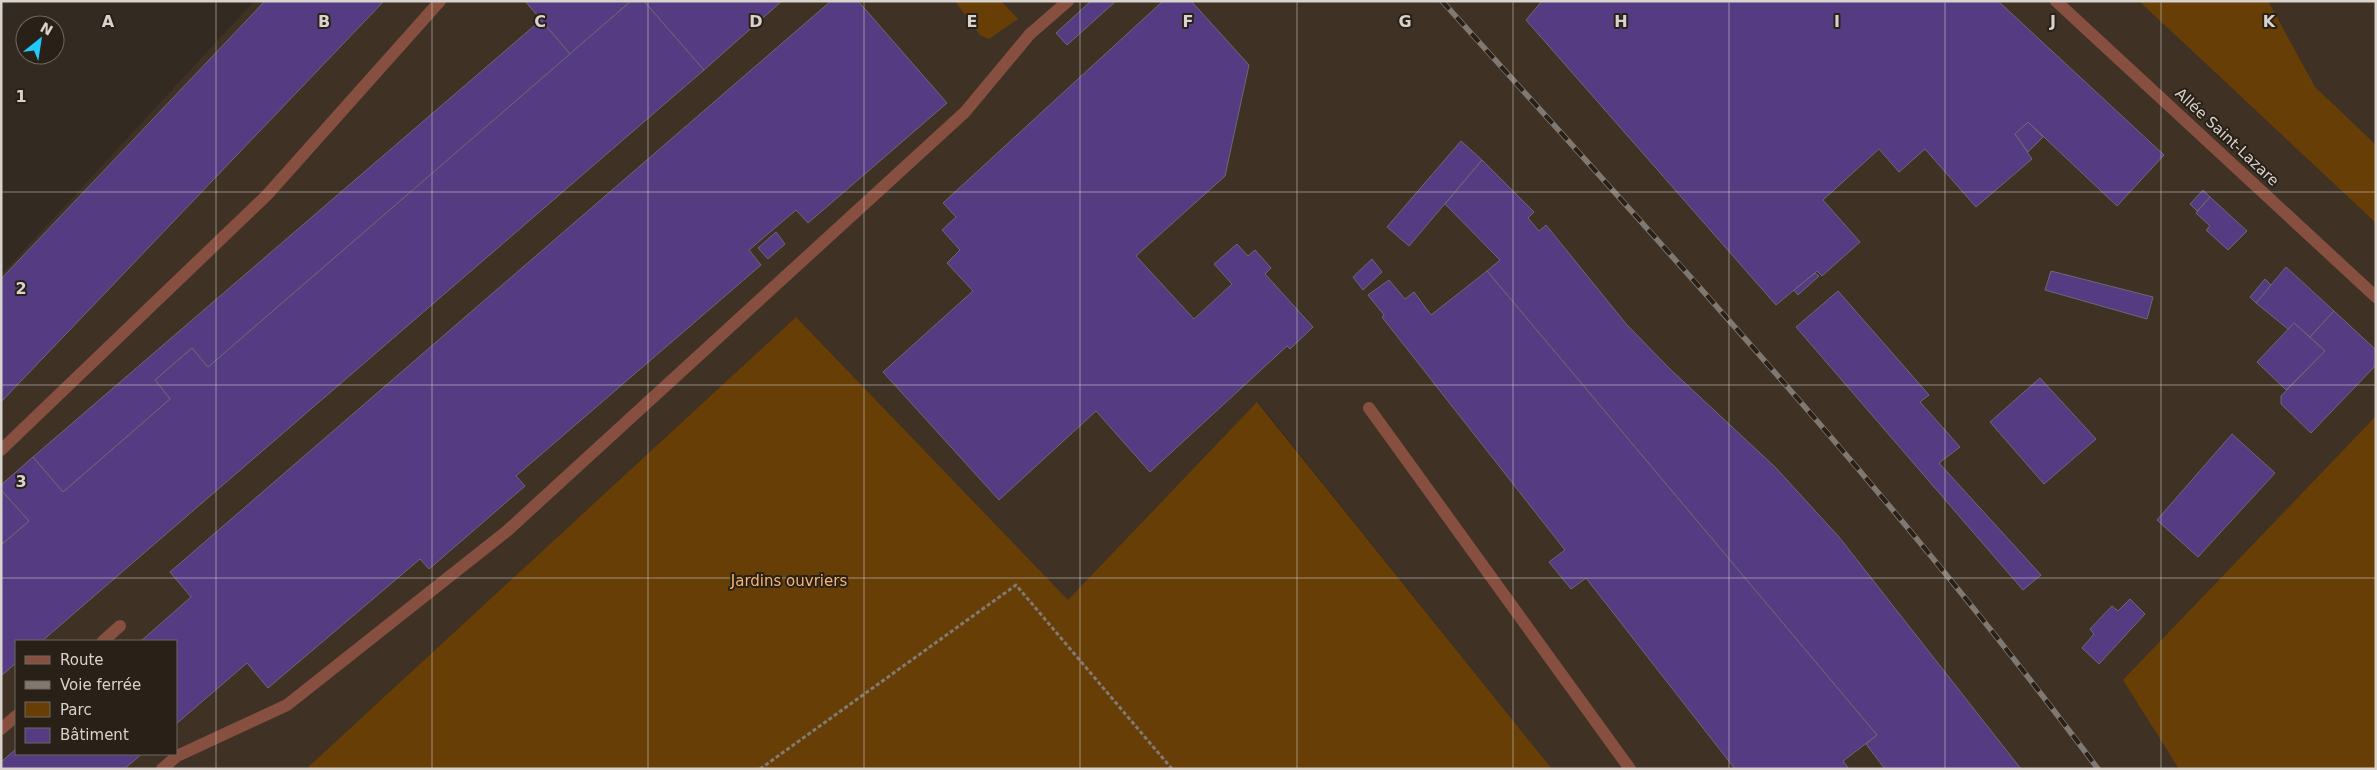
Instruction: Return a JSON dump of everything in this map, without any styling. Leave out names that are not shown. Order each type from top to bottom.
[{"type":"street","points":[[1,450],[267,195],[440,1]]},
{"type":"street","points":[[162,769],[177,756],[287,705],[507,531],[965,112],[1030,34],[1068,1]]},
{"type":"street","name":"Allée Saint-Lazare","points":[[2056,1],[2376,297]]},
{"type":"street","points":[[1369,408],[1630,769]]},
{"type":"street","points":[[104,640],[120,626]]},
{"type":"street","points":[[1,729],[15,717]]},
{"type":"path","points":[[760,769],[1016,585],[1172,769]]},
{"type":"shaded area","points":[[254,1],[2376,1],[2376,769],[1552,769],[1258,402],[1068,601],[796,317],[306,769],[1,769],[1,275]]},
{"type":"green space","points":[[955,1],[1001,1],[1018,19],[989,39],[980,35]]},
{"type":"green space","points":[[2139,1],[2268,1],[2315,87],[2376,145],[2376,223]]},
{"type":"green space","name":"Jardins ouvriers","points":[[796,317],[1068,600],[1257,402],[1552,769],[306,769]]},
{"type":"green space","points":[[2376,416],[2376,769],[2179,769],[2123,680]]},
{"type":"building","points":[[265,1],[384,1],[1,402],[1,279]]},
{"type":"building","points":[[525,1],[631,1],[570,54]]},
{"type":"building","points":[[631,1],[644,1],[704,70],[43,640],[15,640],[15,664],[1,676],[1,545],[29,521],[1,490],[1,485],[33,457],[63,492],[170,399],[155,380],[192,348],[208,367]]},
{"type":"building","points":[[644,1],[782,1],[704,70]]},
{"type":"building","points":[[831,1],[858,1],[947,103],[808,223],[796,210],[749,250],[761,265],[516,476],[525,486],[429,569],[420,559],[268,688],[247,663],[178,722],[178,640],[142,640],[191,597],[170,572]]},
{"type":"building","points":[[1091,1],[1116,1],[1067,45],[1056,33]]},
{"type":"building","points":[[1163,1],[1191,1],[1249,65],[1225,176],[1136,256],[1194,319],[1232,284],[1214,264],[1237,244],[1248,256],[1255,250],[1271,268],[1265,274],[1313,327],[1290,349],[1287,346],[1150,472],[1096,411],[999,500],[883,372],[973,291],[947,263],[960,250],[942,230],[956,217],[943,203]]},
{"type":"building","points":[[1542,1],[1998,1],[2164,155],[2117,206],[2028,122],[2015,134],[2032,159],[1976,207],[1925,149],[1899,172],[1879,149],[1823,200],[1860,242],[1822,276],[1817,271],[1776,305],[1526,20]]},
{"type":"building","points":[[541,20],[570,54],[208,367],[192,348],[155,380],[170,399],[63,492],[33,457]]},
{"type":"building","points":[[2028,122],[2043,137],[2028,152],[2015,134]]},
{"type":"building","points":[[1461,141],[1482,160],[1409,246],[1387,227]]},
{"type":"building","points":[[1482,160],[1534,212],[1528,218],[1539,231],[1546,225],[1627,325],[1670,369],[1776,468],[1839,537],[2021,769],[1885,769],[1866,744],[1877,735],[1487,271],[1500,260],[1445,204]]},
{"type":"building","points":[[2203,190],[2210,197],[2197,211],[2190,204]]},
{"type":"building","points":[[2210,197],[2247,231],[2228,250],[2206,230],[2210,226],[2196,213]]},
{"type":"building","points":[[776,232],[785,244],[768,259],[758,248]]},
{"type":"building","points":[[1372,259],[1382,272],[1363,290],[1353,277]]},
{"type":"building","points":[[2286,267],[2334,311],[2310,337],[2294,323],[2288,329],[2256,303]]},
{"type":"building","points":[[1487,271],[1877,735],[1843,761],[1849,769],[1735,769],[1586,578],[1571,589],[1549,562],[1565,550],[1382,317],[1384,315],[1368,295],[1389,280],[1405,299],[1414,292],[1431,315]]},
{"type":"building","points":[[2051,271],[2153,297],[2147,319],[2045,290]]},
{"type":"building","points":[[1815,273],[1819,276],[1798,295],[1794,290]]},
{"type":"building","points":[[2265,279],[2271,285],[2256,303],[2250,297]]},
{"type":"building","points":[[1838,291],[1929,395],[1920,402],[1960,447],[1939,463],[2041,575],[2023,590],[1796,327]]},
{"type":"building","points":[[2334,311],[2376,350],[2376,365],[2311,433],[2281,404],[2281,396],[2325,351],[2310,337]]},
{"type":"building","points":[[2294,323],[2325,351],[2286,390],[2257,362]]},
{"type":"building","points":[[2040,378],[2096,439],[2044,484],[1990,422]]},
{"type":"building","points":[[2232,434],[2275,473],[2198,557],[2157,520]]},
{"type":"building","points":[[1,490],[29,521],[1,545]]},
{"type":"building","points":[[2130,599],[2145,614],[2099,664],[2082,648],[2094,634],[2090,629],[2112,606],[2118,611]]},
{"type":"building","points":[[15,750],[15,755],[141,755],[124,769],[1,769],[1,762]]},
{"type":"railway","points":[[1442,1],[1779,377],[1942,570],[2021,668],[2098,769]]}]
